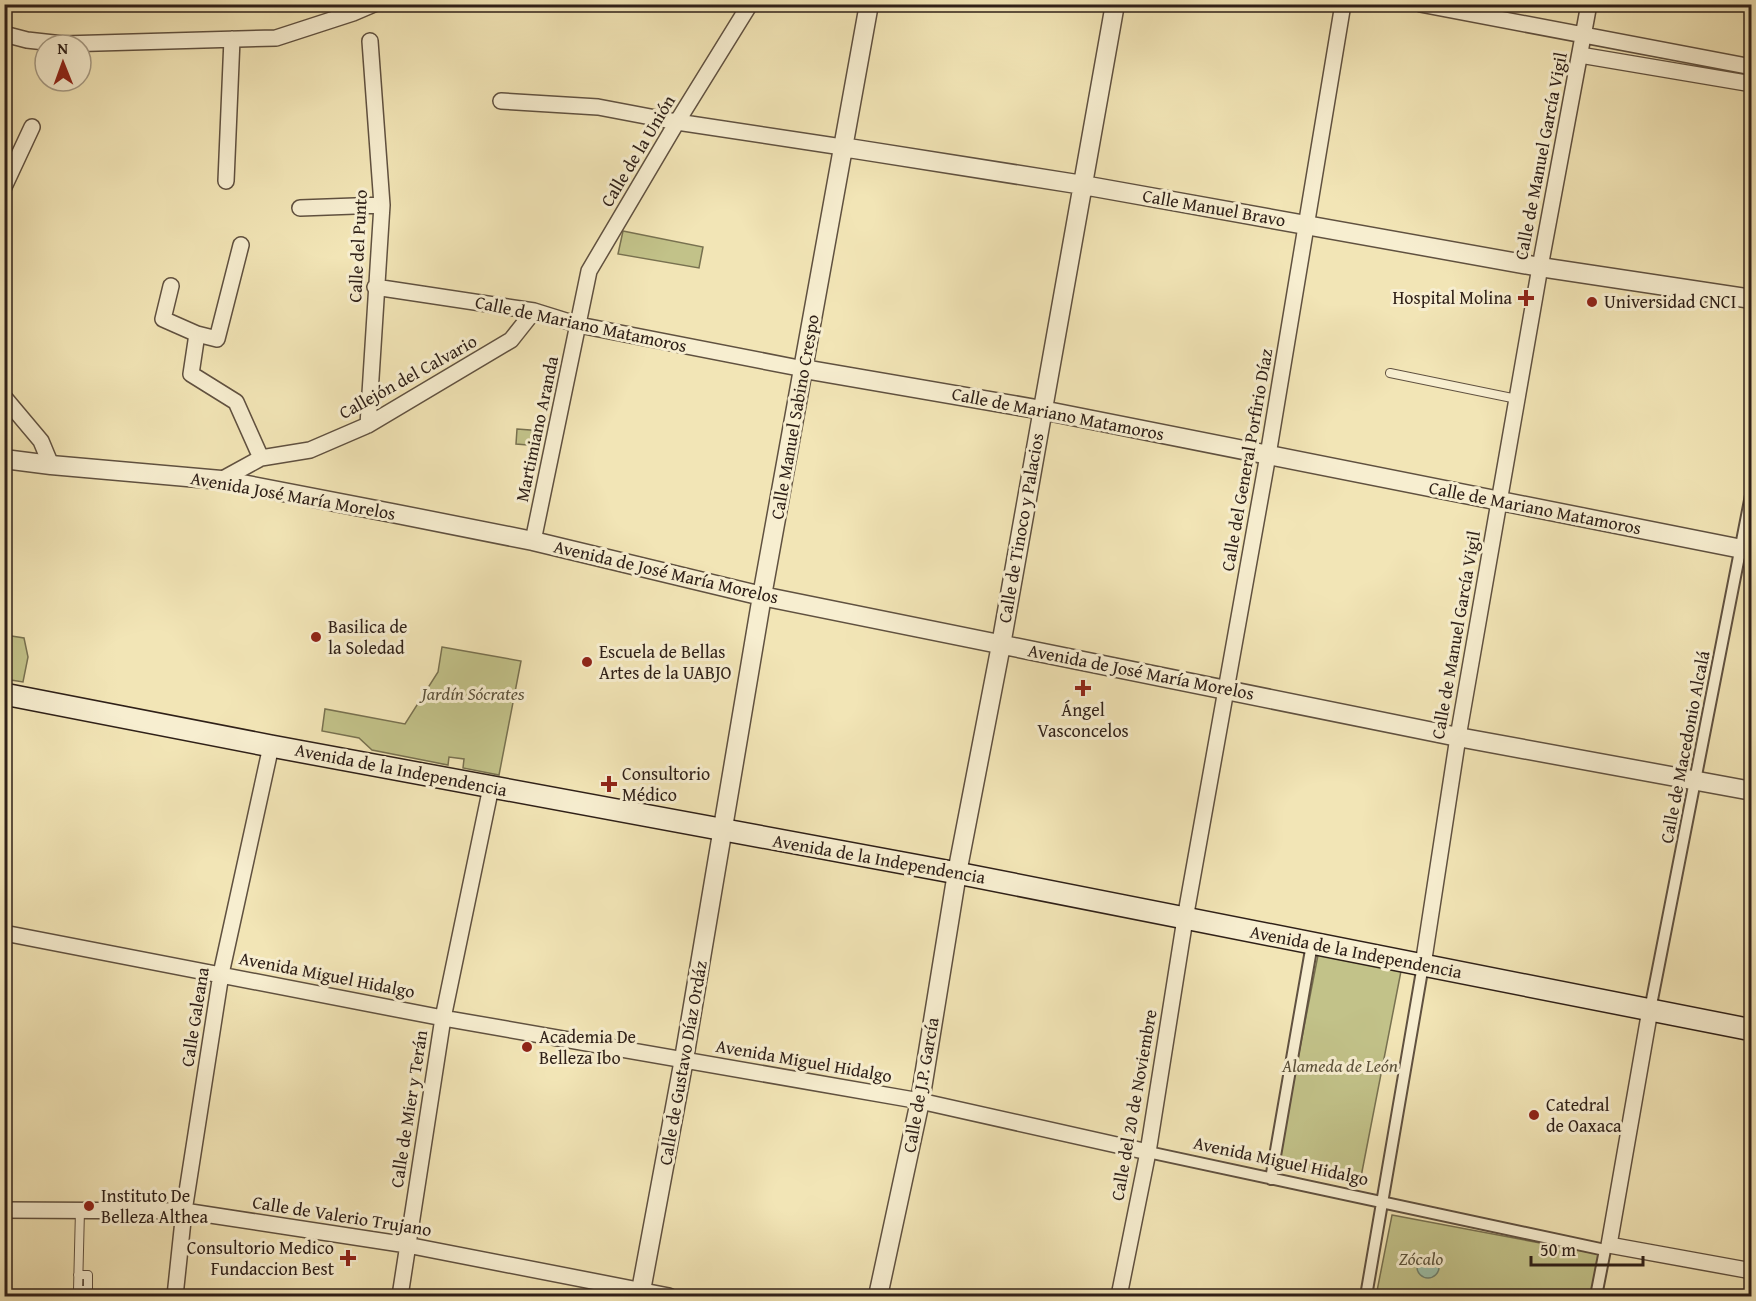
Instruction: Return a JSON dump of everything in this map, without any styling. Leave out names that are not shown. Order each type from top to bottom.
[{"type":"main road","name":"Avenida de la Independencia","points":[[4,694],[271,746],[957,873],[1185,920],[1752,1030]]},
{"type":"street","points":[[4,34],[27,40],[63,44],[276,38],[374,4]]},
{"type":"street","name":"Calle de la Unión","points":[[579,325],[589,271],[750,4]]},
{"type":"street","name":"Calle Manuel Sabino Crespo","points":[[724,830],[762,596],[869,4]]},
{"type":"street","name":"Calle de Tinoco y Palacios","points":[[957,873],[1001,645],[1115,4]]},
{"type":"street","name":"Calle del General Porfirio Díaz","points":[[1185,920],[1268,455],[1343,4]]},
{"type":"street","points":[[1420,4],[1750,66],[1748,84],[1580,55]]},
{"type":"street","name":"Calle de Manuel García Vigil","points":[[1366,1296],[1423,965],[1458,737],[1540,267],[1589,4]]},
{"type":"street","points":[[226,181],[232,39]]},
{"type":"street","name":"Calle del Punto","points":[[368,426],[375,287],[382,205],[370,40]]},
{"type":"street","points":[[1676,72],[1680,53]]},
{"type":"street","name":"Calle Manuel Bravo","points":[[501,101],[598,107],[677,122],[1083,185],[1540,267],[1752,299]]},
{"type":"street","points":[[4,187],[32,127]]},
{"type":"street","points":[[300,208],[382,205]]},
{"type":"street","points":[[171,286],[163,320],[197,334],[218,339],[241,245]]},
{"type":"street","name":"Calle de Mariano Matamoros","points":[[375,287],[534,310],[579,325],[804,369],[1042,410],[1746,550]]},
{"type":"street","name":"Callejón del Calvario","points":[[221,480],[261,458],[310,450],[368,426],[511,340],[534,310]]},
{"type":"street","name":"Martimiano Aranda","points":[[533,541],[579,325]]},
{"type":"street","points":[[197,334],[191,374],[236,402],[261,458]]},
{"type":"street","points":[[4,397],[41,441],[51,465]]},
{"type":"street","name":"Avenida José María Morelos","points":[[4,459],[221,480],[533,541]]},
{"type":"street","name":"Calle de Macedonio Alcalá","points":[[1650,1010],[1695,781],[1746,550],[1752,490]]},
{"type":"street","name":"Avenida de José María Morelos","points":[[533,541],[762,596],[1458,737],[1752,791]]},
{"type":"street","name":"Calle Galeana","points":[[175,1296],[184,1211],[221,974],[271,746]]},
{"type":"street","name":"Calle de Mier y Terán","points":[[400,1296],[443,1017],[491,787]]},
{"type":"street","name":"Calle de Gustavo Díaz Ordáz","points":[[640,1293],[724,830]]},
{"type":"street","name":"Calle de J.P. García","points":[[878,1296],[920,1101],[957,873]]},
{"type":"street","name":"Calle del 20 de Noviembre","points":[[1119,1296],[1148,1152],[1185,920]]},
{"type":"street","name":"Avenida Miguel Hidalgo","points":[[4,933],[443,1017],[920,1101],[1382,1203],[1607,1247]]},
{"type":"street","points":[[1271,1179],[1312,944]]},
{"type":"street","points":[[1596,1296],[1650,1010]]},
{"type":"street","name":"Calle de Valerio Trujano","points":[[4,1210],[184,1211],[407,1245],[640,1293],[669,1296]]},
{"type":"street","points":[[1607,1247],[1752,1271]]},
{"type":"lane","points":[[1390,373],[1517,399]]},
{"type":"lane","points":[[78,1275],[80,1210]]},
{"type":"green space","points":[[623,231],[703,247],[699,268],[618,254]]},
{"type":"green space","points":[[517,429],[543,431],[540,446],[516,444]]},
{"type":"green space","points":[[5,635],[24,638],[28,657],[23,682],[5,679]]},
{"type":"green space","name":"Jardín Sócrates","points":[[442,647],[521,661],[499,775],[463,768],[464,759],[449,757],[448,765],[372,750],[359,738],[322,731],[325,709],[405,724],[438,672]]},
{"type":"green space","name":"Alameda de León","points":[[1319,950],[1402,966],[1360,1182],[1277,1166]]},
{"type":"green space","name":"Zócalo","points":[[1392,1215],[1599,1254],[1591,1296],[1376,1296]]},
{"type":"shaded area","points":[[1428,1256],[1436,1259],[1439,1267],[1436,1275],[1428,1278],[1420,1275],[1417,1267],[1420,1259]]},
{"type":"place","name":"Hospital Molina","points":[[1526,298]]},
{"type":"place","name":"Universidad CNCI","points":[[1592,302]]},
{"type":"place","name":"Basilica de la Soledad","points":[[316,637]]},
{"type":"place","name":"Escuela de Bellas Artes de la UABJO","points":[[587,662]]},
{"type":"place","name":"Ángel Vasconcelos","points":[[1083,688]]},
{"type":"place","name":"Consultorio Médico","points":[[609,784]]},
{"type":"place","name":"Academia De Belleza Ibo","points":[[527,1047]]},
{"type":"place","name":"Catedral de Oaxaca","points":[[1534,1115]]},
{"type":"place","name":"Instituto De Belleza Althea","points":[[89,1206]]},
{"type":"place","name":"Consultorio Medico Fundaccion Best","points":[[348,1258]]}]
